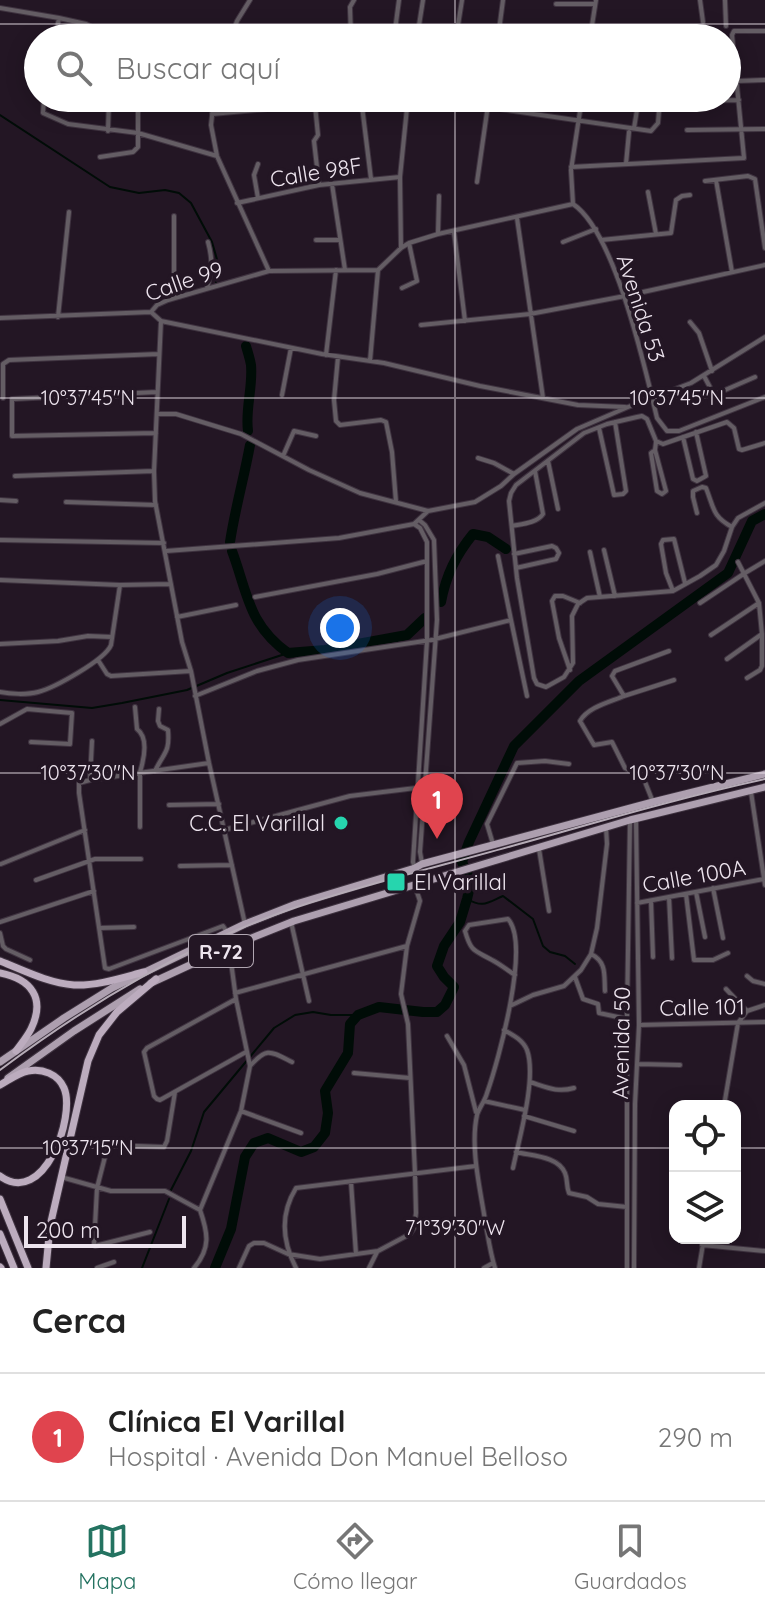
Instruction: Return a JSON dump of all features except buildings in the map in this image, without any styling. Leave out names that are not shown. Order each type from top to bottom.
[{"type":"highway","points":[[0,961],[50,980],[74,985],[95,984],[144,972]]},
{"type":"highway","points":[[0,973],[16,976],[32,988],[36,998],[37,1012],[31,1030],[16,1051]]},
{"type":"highway","points":[[46,1268],[50,1226],[88,1061],[99,1035],[117,1012],[156,979]]},
{"type":"highway","points":[[0,1084],[24,1071],[39,1070],[55,1076],[64,1087],[66,1099],[60,1137],[49,1164],[37,1178],[22,1184],[0,1176]]},
{"type":"highway","points":[[0,1199],[28,1268]]},
{"type":"highway","points":[[0,1234],[14,1268]]},
{"type":"main road","name":"R-72","points":[[0,1062],[112,988],[227,932],[296,904],[418,866],[765,774]]},
{"type":"main road","name":"R-72","points":[[0,1084],[30,1060],[156,979],[291,922],[633,819],[765,787]]},
{"type":"street","points":[[236,24],[250,0]]},
{"type":"street","points":[[351,24],[352,0]]},
{"type":"street","points":[[396,24],[399,0]]},
{"type":"street","points":[[419,24],[423,0]]},
{"type":"street","points":[[458,24],[462,0]]},
{"type":"street","points":[[500,24],[503,0]]},
{"type":"street","points":[[700,0],[703,22]]},
{"type":"street","points":[[725,0],[726,24]]},
{"type":"street","points":[[556,4],[595,2],[592,24]]},
{"type":"street","points":[[0,8],[86,24]]},
{"type":"street","points":[[58,24],[59,18]]},
{"type":"street","points":[[741,31],[765,31]]},
{"type":"street","points":[[741,81],[765,80]]},
{"type":"street","points":[[43,112],[68,124],[138,133],[217,156]]},
{"type":"street","points":[[108,131],[109,112]]},
{"type":"street","points":[[100,157],[133,152],[138,147],[138,112]]},
{"type":"street","points":[[233,112],[212,114],[217,156],[269,271]]},
{"type":"street","points":[[316,112],[318,135],[314,141],[319,185]]},
{"type":"street","points":[[363,112],[371,179]]},
{"type":"street","points":[[401,248],[400,177],[407,112]]},
{"type":"street","points":[[477,182],[487,112]]},
{"type":"street","points":[[530,112],[651,131],[658,123],[659,112]]},
{"type":"street","points":[[370,361],[378,270],[401,248],[438,234],[573,204],[571,167],[581,112]]},
{"type":"street","points":[[634,128],[637,112]]},
{"type":"street","points":[[571,167],[741,159],[745,155],[740,112]]},
{"type":"street","points":[[687,130],[765,129]]},
{"type":"street","points":[[626,164],[629,132]]},
{"type":"street","points":[[258,164],[254,175],[258,198]]},
{"type":"street","points":[[705,181],[748,176],[755,179],[765,248]]},
{"type":"street","name":"Calle 98F","points":[[237,203],[319,185],[400,177]]},
{"type":"street","points":[[716,180],[732,272]]},
{"type":"street","points":[[332,184],[345,270]]},
{"type":"street","points":[[648,192],[656,234]]},
{"type":"street","points":[[601,240],[673,232],[676,200],[690,195]]},
{"type":"street","points":[[438,234],[439,196]]},
{"type":"street","name":"Avenida 53","points":[[573,204],[582,210],[596,229],[625,296],[657,418]]},
{"type":"street","points":[[58,317],[69,212]]},
{"type":"street","points":[[174,216],[174,298]]},
{"type":"street","points":[[517,218],[543,398]]},
{"type":"street","points":[[563,242],[596,229]]},
{"type":"street","points":[[454,231],[465,321]]},
{"type":"street","points":[[316,240],[340,240]]},
{"type":"street","points":[[207,288],[212,271],[208,242]]},
{"type":"street","points":[[402,288],[417,281],[409,243]]},
{"type":"street","points":[[421,325],[530,314],[765,265]]},
{"type":"street","points":[[326,355],[336,270]]},
{"type":"street","name":"Calle 99","points":[[0,318],[151,312],[157,305],[174,298],[269,271],[378,270]]},
{"type":"street","points":[[151,312],[161,321],[370,361],[480,386],[578,405],[628,407]]},
{"type":"street","points":[[161,321],[154,471],[156,505],[177,617],[245,924]]},
{"type":"street","points":[[690,322],[699,333],[712,371]]},
{"type":"street","points":[[157,414],[176,414],[241,434],[360,493],[428,511],[475,502],[577,429],[679,389],[765,337]]},
{"type":"street","points":[[282,395],[291,348]]},
{"type":"street","points":[[157,392],[2,398],[3,364],[9,360],[159,354]]},
{"type":"street","points":[[338,357],[334,400],[336,421],[340,425],[386,422],[396,502]]},
{"type":"street","points":[[704,376],[714,394],[755,377]]},
{"type":"street","points":[[649,423],[657,418],[667,431],[679,431],[765,397]]},
{"type":"street","points":[[12,399],[12,436],[156,433]]},
{"type":"street","points":[[655,450],[651,453],[652,469],[657,491],[662,494],[666,491],[655,450],[656,441],[647,419],[642,416],[584,433],[516,485],[511,493],[509,501],[516,568],[534,678],[541,686],[546,687],[570,670],[574,652],[572,616],[580,603],[587,598],[673,591],[716,565],[738,518],[765,503]]},
{"type":"street","points":[[599,427],[614,495],[623,494],[626,491],[615,422]]},
{"type":"street","points":[[656,441],[663,444],[727,422],[734,428],[739,449],[745,451],[765,443]]},
{"type":"street","points":[[283,456],[294,431],[316,436]]},
{"type":"street","points":[[683,437],[693,479],[697,481],[706,476],[696,432]]},
{"type":"street","points":[[478,458],[514,474]]},
{"type":"street","points":[[548,461],[558,509]]},
{"type":"street","points":[[15,476],[154,471]]},
{"type":"street","points":[[512,526],[535,521],[543,514],[535,471]]},
{"type":"street","points":[[697,513],[693,491],[706,488],[715,514],[732,527]]},
{"type":"street","points":[[0,500],[16,501]]},
{"type":"street","points":[[66,502],[156,505]]},
{"type":"street","points":[[416,522],[428,511]]},
{"type":"street","points":[[416,522],[427,542],[427,641],[413,862],[418,866]]},
{"type":"street","points":[[166,551],[339,538],[416,522],[425,525],[434,540],[436,638],[418,866]]},
{"type":"street","points":[[673,591],[666,573],[663,540],[674,539],[685,583]]},
{"type":"street","points":[[0,540],[164,543]]},
{"type":"street","points":[[514,554],[552,546],[559,553],[556,559],[516,568]]},
{"type":"street","points":[[604,550],[615,596]]},
{"type":"street","points":[[590,552],[600,597]]},
{"type":"street","points":[[498,556],[527,696]]},
{"type":"street","points":[[255,597],[377,574],[427,561]]},
{"type":"street","points":[[700,603],[765,561]]},
{"type":"street","points":[[738,562],[759,603],[762,634],[762,666],[747,678]]},
{"type":"street","points":[[0,580],[171,584]]},
{"type":"street","points":[[0,692],[36,693],[98,660],[109,650],[120,585]]},
{"type":"street","points":[[570,670],[559,638],[552,601],[555,596],[563,596],[580,603]]},
{"type":"street","points":[[711,635],[759,603]]},
{"type":"street","points":[[177,617],[236,605]]},
{"type":"street","points":[[195,696],[257,671],[298,660],[427,641],[511,620]]},
{"type":"street","points":[[727,659],[762,634]]},
{"type":"street","points":[[0,644],[88,636],[112,637]]},
{"type":"street","points":[[624,696],[612,676],[615,671],[669,651]]},
{"type":"street","points":[[98,660],[111,676],[191,671]]},
{"type":"street","points":[[653,802],[643,777],[625,768],[612,742],[594,745],[580,721],[583,715],[594,709],[674,680]]},
{"type":"street","points":[[135,707],[137,729],[144,737],[140,772],[140,827]]},
{"type":"street","points":[[0,724],[27,709],[72,713],[70,744],[31,742]]},
{"type":"street","points":[[155,771],[169,747],[168,730],[158,721],[159,709]]},
{"type":"street","points":[[90,780],[92,741]]},
{"type":"street","points":[[494,846],[487,824],[517,763],[545,761],[569,764]]},
{"type":"street","points":[[209,763],[79,783],[105,968],[223,926],[227,932]]},
{"type":"street","points":[[224,830],[350,796],[425,787]]},
{"type":"street","points":[[751,790],[764,882]]},
{"type":"street","points":[[169,805],[219,804]]},
{"type":"street","name":"Avenida 50","points":[[627,1268],[627,1019],[633,819]]},
{"type":"street","name":"Avenida 50","points":[[633,819],[639,1025],[634,1268]]},
{"type":"street","points":[[510,1005],[564,986],[575,977],[591,954],[607,844],[606,827]]},
{"type":"street","points":[[1,864],[85,830]]},
{"type":"street","points":[[539,847],[549,911]]},
{"type":"street","points":[[36,880],[90,860],[141,859]]},
{"type":"street","points":[[180,866],[232,865]]},
{"type":"street","name":"Calle 100A","points":[[629,902],[764,882]]},
{"type":"street","points":[[239,1268],[249,1246],[254,1243],[264,1243],[288,1254],[320,1259],[378,1251],[410,1234],[414,1228],[415,1173],[408,1024],[401,994],[407,946],[420,901],[414,884]]},
{"type":"street","points":[[713,888],[723,938]]},
{"type":"street","points":[[0,922],[94,891]]},
{"type":"street","points":[[696,892],[705,937]]},
{"type":"street","points":[[686,894],[694,960],[713,960],[728,953]]},
{"type":"street","points":[[669,897],[672,958]]},
{"type":"street","points":[[651,901],[653,957]]},
{"type":"street","points":[[477,1114],[484,1101],[510,1005],[515,975],[515,933],[508,919],[469,925],[465,931],[472,948],[515,975]]},
{"type":"street","points":[[291,922],[309,1001]]},
{"type":"street","points":[[100,928],[134,927]]},
{"type":"street","points":[[0,933],[3,946],[30,960]]},
{"type":"street","points":[[246,1054],[160,1100],[151,1083],[144,1052],[236,996],[407,946]]},
{"type":"street","points":[[200,1210],[241,1111],[250,1065],[229,947]]},
{"type":"street","points":[[591,954],[600,958],[605,991]]},
{"type":"street","points":[[747,976],[765,984]]},
{"type":"street","points":[[575,977],[583,999],[598,1004],[599,1013],[627,1019]]},
{"type":"street","points":[[726,989],[747,1011]]},
{"type":"street","points":[[725,1100],[738,1023],[747,1011],[765,1005]]},
{"type":"street","name":"Calle 101","points":[[639,1025],[765,1022]]},
{"type":"street","points":[[504,1030],[519,1038],[527,1050],[530,1082],[513,1168]]},
{"type":"street","points":[[447,1036],[464,1065],[477,1114],[476,1166],[494,1265],[484,1268]]},
{"type":"street","points":[[250,1065],[267,1052],[292,1062]]},
{"type":"street","points":[[638,1064],[680,1065]]},
{"type":"street","points":[[354,1073],[410,1078]]},
{"type":"street","points":[[530,1082],[563,1091],[574,1088]]},
{"type":"street","points":[[150,1232],[95,1246],[97,1188],[108,1145],[164,1147],[175,1092]]},
{"type":"street","points":[[484,1101],[574,1131]]},
{"type":"street","points":[[241,1111],[301,1133]]},
{"type":"street","points":[[516,1152],[550,1159],[559,1165],[564,1171],[569,1193],[587,1197],[598,1204],[627,1207]]},
{"type":"street","points":[[296,1268],[288,1254],[284,1221],[287,1202],[296,1188],[476,1166]]},
{"type":"street","points":[[61,1177],[111,1191],[165,1191],[200,1210],[207,1229],[206,1245],[201,1260],[194,1268]]},
{"type":"street","points":[[351,1182],[356,1254]]},
{"type":"street","points":[[699,1268],[702,1245],[765,1251]]},
{"type":"street","points":[[369,1268],[378,1251]]},
{"type":"street","points":[[97,1268],[114,1262]]},
{"type":"waterway","points":[[0,115],[110,187],[139,193],[165,190],[179,193],[191,203],[212,242],[218,263],[216,282]]},
{"type":"waterway","points":[[246,346],[251,363],[248,431]]},
{"type":"waterway","points":[[230,542],[250,445]]},
{"type":"waterway","points":[[215,1268],[231,1229],[245,1157],[254,1143],[268,1138],[301,1152],[314,1147],[325,1133],[328,1113],[325,1091],[348,1053],[350,1024],[358,1015],[379,1007],[437,1012],[445,1005],[454,987],[437,966],[444,946],[460,922],[467,899],[471,882],[462,862],[514,746],[579,681],[728,573],[752,521],[765,514]]},
{"type":"waterway","points":[[441,602],[452,566],[473,534],[488,537],[506,549]]},
{"type":"waterway","points":[[232,551],[257,619],[288,653],[325,650],[407,635],[425,618]]},
{"type":"waterway","points":[[0,700],[92,708],[187,690],[288,653]]},
{"type":"waterway","points":[[467,899],[481,904],[503,896],[533,919],[543,946],[575,964]]},
{"type":"waterway","points":[[171,1190],[191,1151],[204,1112],[274,1028],[295,1015],[313,1012],[358,1015]]},
{"type":"waterway","points":[[142,1268],[169,1199]]},
{"type":"tram line","points":[[0,1070],[142,977],[258,921],[380,882],[672,801],[765,779]]},
{"type":"place","name":"C.C. El Varillal","points":[[341,823]]},
{"type":"place","name":"Clínica El Varillal","points":[[437,839]]},
{"type":"place","name":"El Varillal","points":[[396,882]]}]
